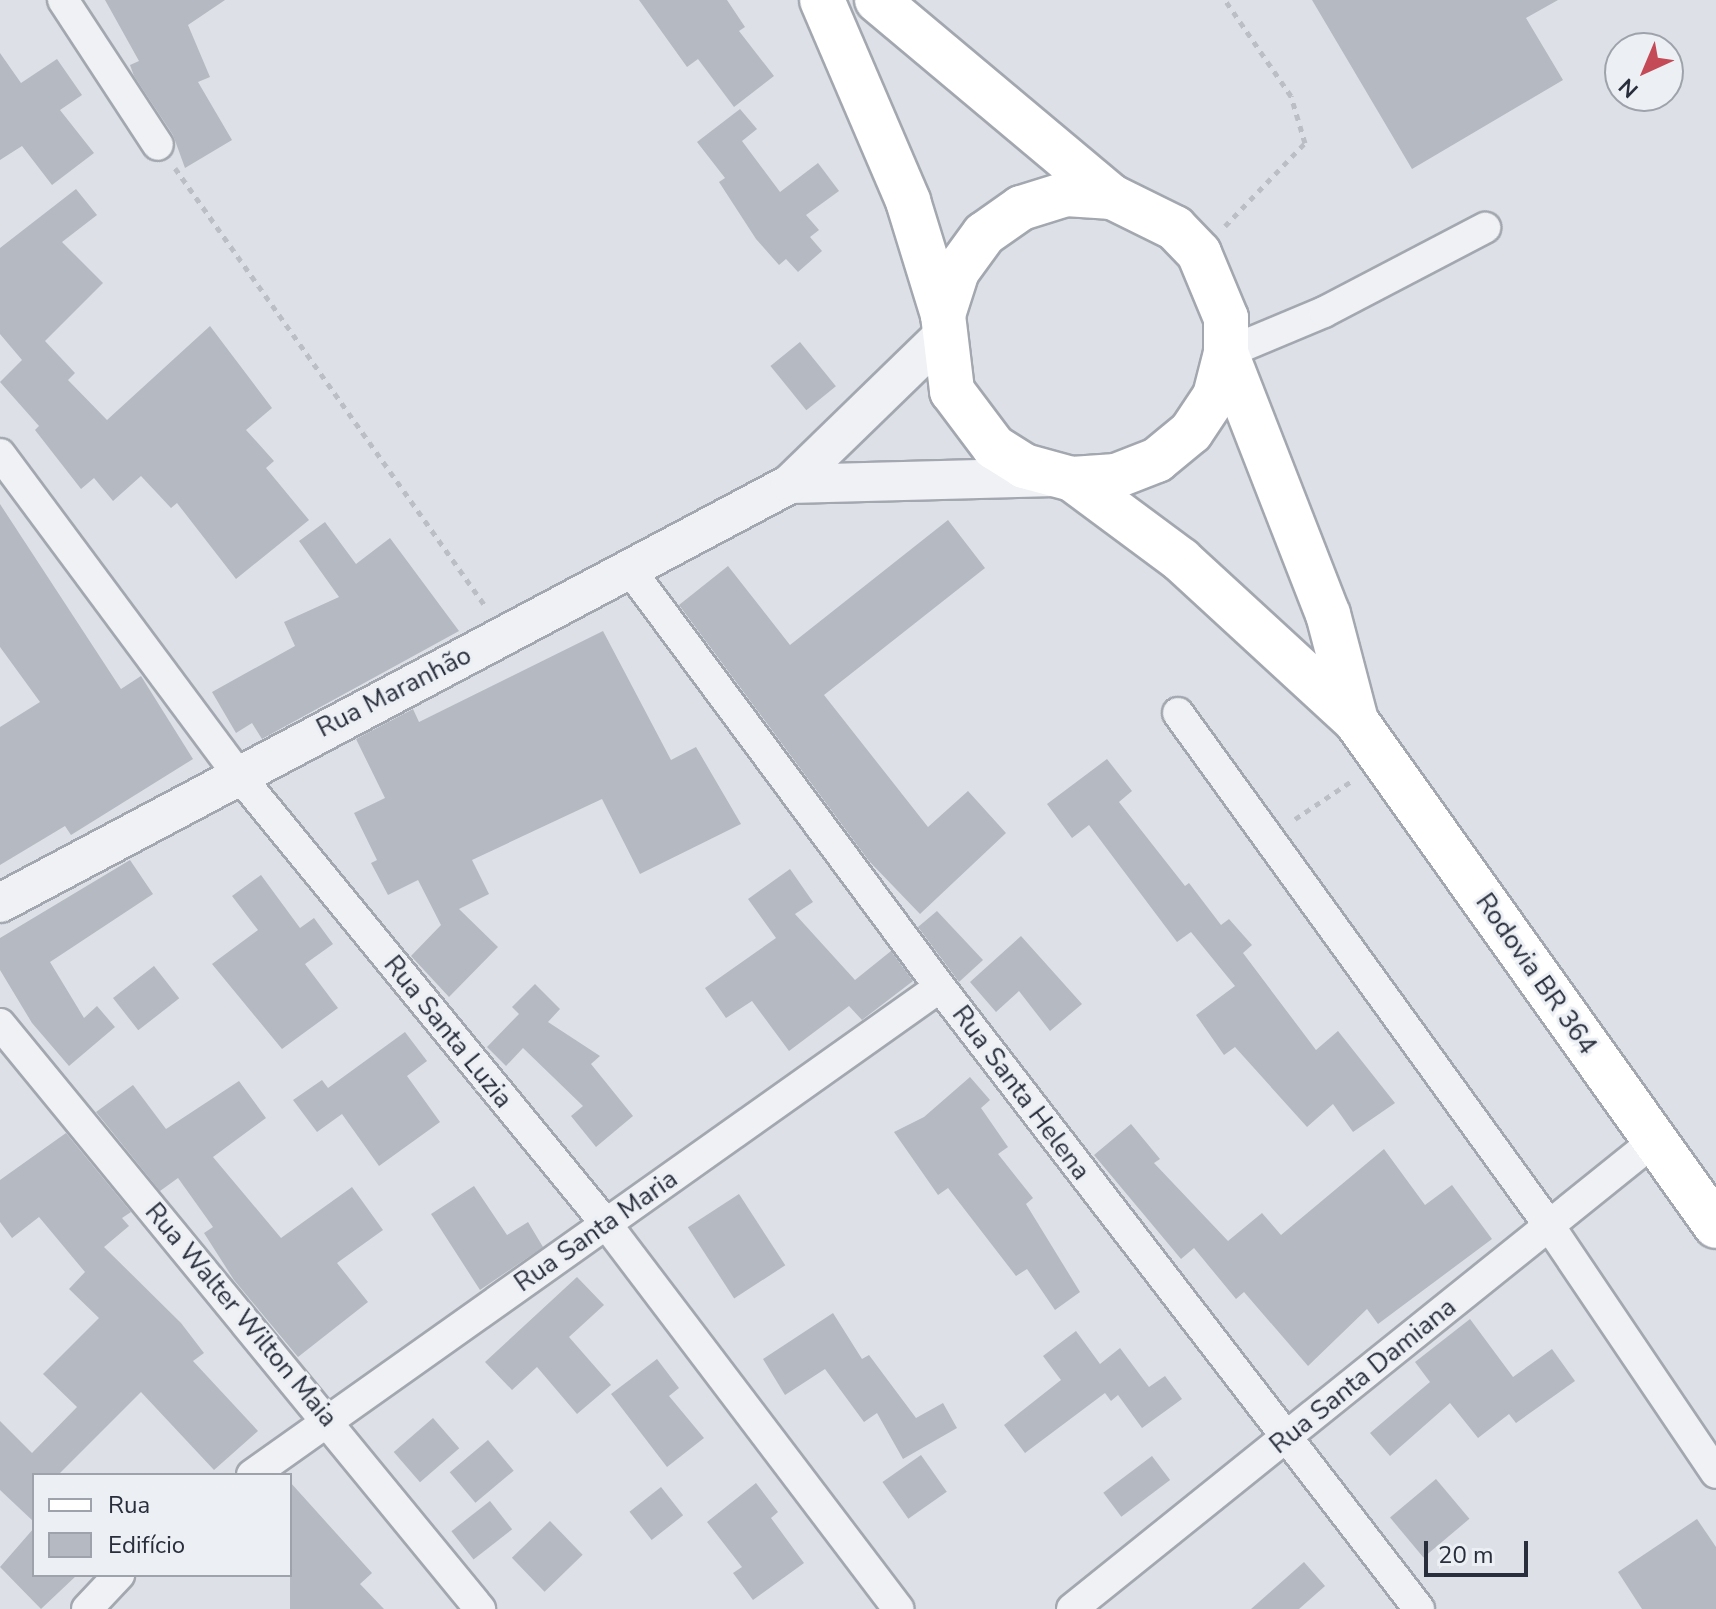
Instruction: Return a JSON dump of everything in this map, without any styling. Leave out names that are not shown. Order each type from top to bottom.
[{"type":"main road","points":[[822,0],[871,103],[942,326],[952,391],[970,422],[1014,460],[1064,478],[1181,560],[1356,721]]},
{"type":"main road","points":[[877,0],[1112,197],[1165,221],[1199,253],[1223,307],[1226,353],[1328,614],[1356,721]]},
{"type":"main road","points":[[942,326],[957,271],[984,234],[1021,208],[1066,194],[1112,197]]},
{"type":"main road","points":[[1064,478],[1116,476],[1157,460],[1191,432],[1215,396],[1226,353]]},
{"type":"main road","name":"Rodovia BR 364","points":[[1356,721],[1716,1226]]},
{"type":"street","points":[[63,0],[158,145]]},
{"type":"street","points":[[1226,353],[1324,312],[1485,228]]},
{"type":"street","name":"Rua Maranhão","points":[[0,903],[237,773],[631,571],[790,484],[942,326]]},
{"type":"street","name":"Rua Santa Luzia","points":[[0,454],[237,773],[607,1225],[898,1609]]},
{"type":"street","name":"Rua Maranhão","points":[[790,484],[1064,478]]},
{"type":"street","name":"Rua Santa Helena","points":[[631,571],[940,987],[1419,1609]]},
{"type":"street","points":[[1178,713],[1548,1224],[1716,1473]]},
{"type":"street","name":"Rua Santa Maria","points":[[255,1473],[327,1418],[607,1225],[940,987]]},
{"type":"street","name":"Rua Walter Wilton Maia","points":[[0,1024],[327,1418],[480,1609]]},
{"type":"street","name":"Rua Santa Damiana","points":[[1072,1609],[1286,1440],[1548,1224],[1654,1141]]},
{"type":"street","points":[[87,1609],[117,1577]]},
{"type":"path","points":[[1199,253],[1305,143],[1291,96],[1225,0]]},
{"type":"path","points":[[158,145],[505,635]]},
{"type":"path","points":[[1267,838],[1384,759]]},
{"type":"building","points":[[105,0],[225,0],[188,25],[210,77],[198,82],[232,140],[185,168],[173,135],[134,76],[130,65],[139,61]]},
{"type":"building","points":[[639,0],[727,0],[745,27],[739,31],[774,76],[734,107],[698,59],[687,67]]},
{"type":"building","points":[[1312,0],[1558,0],[1526,18],[1563,80],[1412,169]]},
{"type":"building","points":[[0,53],[21,83],[57,59],[82,95],[60,110],[94,153],[52,185],[22,146],[0,160]]},
{"type":"building","points":[[740,109],[757,129],[742,141],[780,192],[818,163],[839,191],[806,215],[819,230],[810,237],[822,251],[798,272],[786,259],[779,265],[756,239],[719,182],[725,178],[697,142]]},
{"type":"building","points":[[76,189],[97,215],[62,242],[103,283],[45,341],[75,373],[68,380],[107,420],[210,326],[272,408],[246,430],[274,461],[266,468],[309,520],[236,579],[177,503],[171,508],[141,476],[113,501],[94,478],[81,489],[35,430],[39,426],[0,382],[22,360],[0,334],[0,248]]},
{"type":"building","points":[[800,342],[836,386],[806,410],[770,366]]},
{"type":"building","points":[[0,504],[121,689],[141,676],[193,759],[71,835],[65,826],[0,865],[0,727],[40,702],[0,647]]},
{"type":"building","points":[[948,520],[985,568],[824,695],[928,827],[968,791],[1006,833],[920,914],[869,861],[679,605],[728,566],[790,645]]},
{"type":"building","points":[[325,522],[356,564],[390,538],[459,631],[262,739],[252,723],[236,733],[212,692],[295,646],[284,622],[339,597],[299,541]]},
{"type":"building","points":[[603,631],[671,760],[696,747],[741,824],[640,874],[602,799],[472,860],[489,894],[459,909],[498,947],[449,997],[411,956],[441,925],[418,880],[388,895],[371,863],[377,860],[354,813],[385,798],[356,739],[413,709],[419,722]]},
{"type":"building","points":[[1107,759],[1132,791],[1119,802],[1185,886],[1189,883],[1221,925],[1229,919],[1252,945],[1243,953],[1316,1050],[1338,1031],[1395,1103],[1353,1132],[1333,1104],[1307,1127],[1235,1047],[1224,1055],[1196,1015],[1235,986],[1191,932],[1177,942],[1089,825],[1072,838],[1047,804]]},
{"type":"building","points":[[130,860],[153,894],[50,962],[84,1018],[97,1006],[115,1027],[69,1066],[32,1023],[0,970],[0,938]]},
{"type":"building","points":[[790,869],[813,902],[795,914],[855,980],[891,951],[913,981],[862,1020],[849,1006],[789,1051],[752,1001],[726,1018],[705,988],[776,938],[748,899]]},
{"type":"building","points":[[261,875],[300,928],[314,918],[333,944],[305,964],[338,1008],[282,1049],[212,964],[258,930],[232,896]]},
{"type":"building","points":[[937,911],[983,960],[959,982],[918,927]]},
{"type":"building","points":[[1021,936],[1082,1004],[1050,1031],[1019,991],[996,1012],[970,982]]},
{"type":"building","points":[[154,966],[179,998],[138,1030],[113,998]]},
{"type":"building","points":[[535,984],[560,1009],[548,1022],[600,1056],[591,1064],[633,1116],[596,1147],[571,1116],[583,1106],[523,1048],[506,1066],[487,1047],[519,1014],[512,1007]]},
{"type":"building","points":[[405,1032],[427,1061],[407,1076],[440,1122],[379,1166],[342,1114],[317,1132],[293,1100],[322,1080],[328,1088]]},
{"type":"building","points":[[970,1077],[990,1100],[981,1108],[1008,1147],[998,1154],[1033,1198],[1026,1204],[1080,1292],[1055,1310],[1027,1269],[1016,1276],[948,1188],[938,1195],[894,1132],[924,1117]]},
{"type":"building","points":[[239,1081],[266,1118],[213,1157],[281,1238],[352,1187],[383,1230],[337,1263],[368,1302],[298,1357],[234,1280],[204,1233],[213,1227],[178,1178],[160,1191],[96,1112],[133,1085],[166,1129]]},
{"type":"building","points":[[1131,1124],[1160,1159],[1154,1163],[1228,1241],[1262,1213],[1281,1235],[1384,1149],[1425,1205],[1452,1185],[1492,1239],[1378,1324],[1367,1309],[1308,1366],[1244,1292],[1236,1299],[1194,1248],[1181,1259],[1094,1155]]},
{"type":"building","points":[[66,1133],[131,1212],[122,1218],[129,1226],[104,1247],[181,1323],[204,1353],[193,1361],[258,1431],[214,1470],[141,1392],[60,1473],[32,1473],[32,1520],[0,1490],[0,1421],[32,1453],[77,1407],[43,1374],[99,1318],[69,1289],[85,1272],[39,1217],[12,1238],[0,1222],[0,1180]]},
{"type":"building","points":[[474,1186],[507,1235],[528,1222],[543,1247],[480,1290],[431,1214]]},
{"type":"building","points":[[739,1194],[785,1265],[734,1299],[688,1227]]},
{"type":"building","points":[[577,1277],[604,1305],[569,1337],[611,1385],[577,1414],[537,1367],[512,1390],[485,1362]]},
{"type":"building","points":[[833,1313],[862,1359],[869,1355],[916,1418],[943,1403],[957,1428],[903,1459],[877,1413],[864,1422],[825,1369],[785,1395],[763,1359]]},
{"type":"building","points":[[1470,1319],[1513,1377],[1552,1349],[1575,1381],[1516,1423],[1509,1414],[1478,1438],[1450,1403],[1390,1456],[1370,1433],[1430,1382],[1415,1362]]},
{"type":"building","points":[[1076,1331],[1100,1364],[1120,1348],[1149,1387],[1165,1376],[1182,1399],[1142,1428],[1118,1395],[1111,1401],[1105,1393],[1025,1453],[1004,1425],[1061,1380],[1043,1356]]},
{"type":"building","points":[[657,1359],[679,1388],[669,1396],[704,1438],[667,1467],[611,1394]]},
{"type":"building","points":[[433,1418],[459,1448],[420,1482],[394,1452]]},
{"type":"building","points":[[488,1440],[514,1471],[475,1503],[450,1472]]},
{"type":"building","points":[[921,1455],[947,1492],[908,1519],[882,1482]]},
{"type":"building","points":[[1152,1456],[1170,1480],[1121,1517],[1103,1493]]},
{"type":"building","points":[[1436,1479],[1469,1519],[1423,1557],[1390,1518]]},
{"type":"building","points":[[756,1483],[778,1512],[771,1518],[804,1563],[753,1600],[733,1573],[742,1567],[707,1522]]},
{"type":"building","points":[[292,1484],[372,1573],[360,1584],[384,1609],[290,1609]]},
{"type":"building","points":[[661,1487],[683,1515],[652,1540],[629,1512]]},
{"type":"building","points":[[490,1501],[512,1529],[474,1560],[451,1531]]},
{"type":"building","points":[[1697,1519],[1716,1547],[1716,1609],[1642,1609],[1618,1572]]},
{"type":"building","points":[[550,1521],[583,1555],[545,1592],[512,1558]]},
{"type":"building","points":[[32,1530],[32,1577],[75,1577],[41,1609],[0,1567]]},
{"type":"building","points":[[1304,1562],[1325,1586],[1299,1609],[1251,1609]]}]
